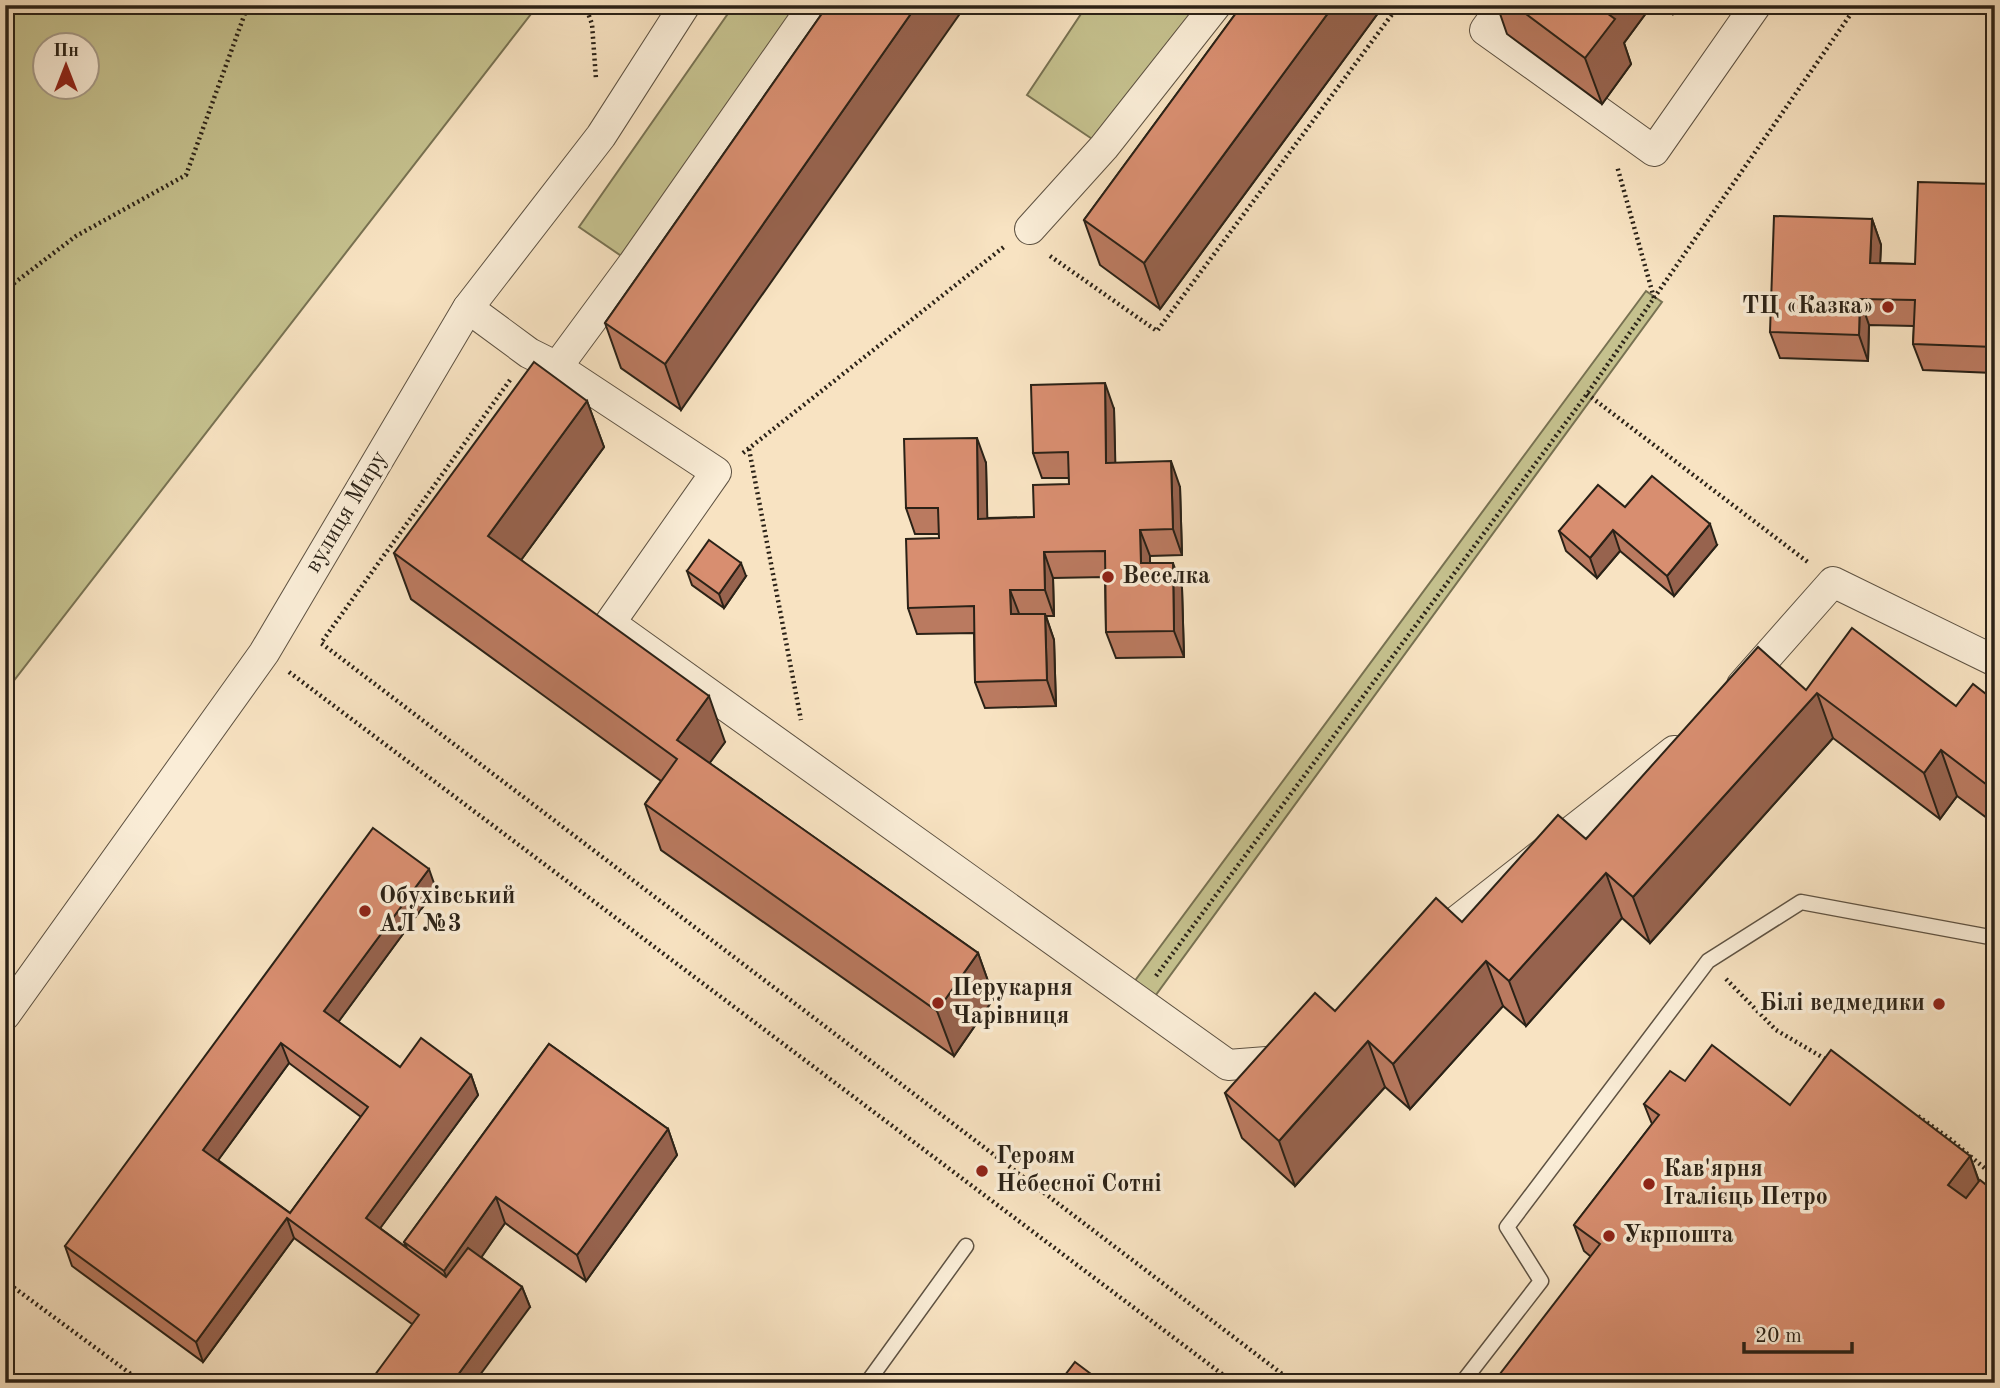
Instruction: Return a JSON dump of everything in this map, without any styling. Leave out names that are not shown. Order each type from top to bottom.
[{"type":"street","name":"вулиця Миру","points":[[5,1015],[264,653],[468,308],[601,136],[685,5]]},
{"type":"street","points":[[557,367],[814,5]]},
{"type":"street","points":[[1030,229],[1104,147],[1216,5]]},
{"type":"street","points":[[1503,5],[1485,30],[1654,151],[1756,5]]},
{"type":"street","points":[[468,308],[529,353],[557,367],[716,472],[610,623],[1228,1065],[1278,1061],[1311,1035]]},
{"type":"street","points":[[1720,709],[1833,582],[1995,660]]},
{"type":"street","points":[[1409,959],[1692,737]]},
{"type":"lane","points":[[1462,1383],[1541,1281],[1507,1227],[1708,961],[1801,902],[1995,938]]},
{"type":"lane","points":[[867,1383],[966,1246]]},
{"type":"path","points":[[5,290],[76,236],[186,175],[248,5]]},
{"type":"path","points":[[585,5],[592,24],[601,136]]},
{"type":"path","points":[[716,472],[1030,229],[1040,249],[1157,331],[1399,5]]},
{"type":"path","points":[[1138,1000],[1587,394],[1857,5]]},
{"type":"path","points":[[1603,114],[1654,298]]},
{"type":"path","points":[[529,353],[321,643],[1294,1383]]},
{"type":"path","points":[[1587,394],[1833,582]]},
{"type":"path","points":[[749,449],[811,767]]},
{"type":"path","points":[[264,653],[1234,1383]]},
{"type":"path","points":[[1708,961],[1776,1030],[1832,1063]]},
{"type":"path","points":[[1910,1111],[1950,1139],[1995,1177]]},
{"type":"path","points":[[5,1281],[143,1383]]},
{"type":"shaded area","points":[[5,5],[538,5],[5,692]]},
{"type":"shaded area","points":[[734,5],[794,5],[808,14],[633,264],[579,227]]},
{"type":"shaded area","points":[[1087,5],[1216,5],[1104,147],[1027,95]]},
{"type":"shaded area","points":[[1646,291],[1662,302],[1150,1003],[1131,986]]},
{"type":"building","points":[[828,5],[917,5],[665,364],[605,323]]},
{"type":"building","points":[[1242,5],[1334,5],[1144,263],[1084,220]]},
{"type":"building","points":[[1514,5],[1602,5],[1600,8],[1615,19],[1585,58]]},
{"type":"building","name":"ТЦ «Казка»","points":[[1918,182],[1995,184],[1995,438],[1991,438],[1994,347],[1913,344],[1915,300],[1860,299],[1859,335],[1770,332],[1774,216],[1872,219],[1870,263],[1915,264]]},
{"type":"building","points":[[534,362],[587,401],[488,536],[709,696],[677,740],[978,953],[937,1011],[645,804],[677,759],[394,553]]},
{"type":"building","points":[[1105,383],[1106,463],[1171,461],[1173,529],[1140,530],[1141,563],[1173,563],[1174,631],[1106,632],[1105,551],[1044,552],[1045,590],[1010,590],[1011,614],[1045,614],[1047,680],[975,682],[974,606],[908,608],[906,539],[939,538],[938,508],[906,508],[904,439],[977,438],[978,519],[1034,517],[1033,485],[1069,484],[1068,452],[1033,453],[1031,385]]},
{"type":"building","points":[[1652,476],[1710,524],[1667,576],[1613,530],[1590,558],[1559,531],[1598,485],[1625,507]]},
{"type":"building","points":[[709,540],[741,563],[719,594],[687,571]]},
{"type":"building","points":[[1852,628],[1956,706],[1973,684],[1995,701],[1995,791],[1941,750],[1924,773],[1817,693],[1633,897],[1606,873],[1509,981],[1486,961],[1393,1064],[1368,1041],[1279,1141],[1225,1093],[1315,993],[1335,1011],[1436,898],[1462,922],[1558,815],[1586,839],[1758,647],[1806,690]]},
{"type":"building","points":[[373,828],[429,869],[324,1011],[400,1067],[421,1038],[471,1075],[366,1218],[446,1277],[468,1248],[522,1287],[452,1383],[369,1383],[419,1315],[287,1218],[196,1342],[65,1246]],"holes":[[[281,1043],[368,1107],[290,1213],[203,1150]]]},
{"type":"building","points":[[549,1044],[668,1129],[577,1255],[496,1197],[444,1271],[404,1242]]},
{"type":"building","points":[[1712,1045],[1790,1105],[1831,1050],[1970,1156],[1948,1185],[1966,1198],[1980,1180],[1995,1192],[1995,1209],[1989,1216],[1995,1220],[1995,1383],[1493,1383],[1600,1244],[1574,1225],[1659,1115],[1644,1104],[1670,1071],[1685,1081]]},
{"type":"building","points":[[1075,1362],[1103,1383],[1059,1383]]},
{"type":"place","name":"ТЦ «Казка»","points":[[1888,307]]},
{"type":"place","name":"Веселка","points":[[1108,577]]},
{"type":"place","name":"Обухівський АЛ №3","points":[[365,911]]},
{"type":"place","name":"Перукарня Чарівниця","points":[[938,1003]]},
{"type":"place","name":"Білі ведмедики","points":[[1939,1004]]},
{"type":"place","name":"Героям Небесної Сотні","points":[[982,1171]]},
{"type":"place","name":"Кав'ярня Італієць Петро","points":[[1649,1184]]},
{"type":"place","name":"Укрпошта","points":[[1609,1236]]}]
